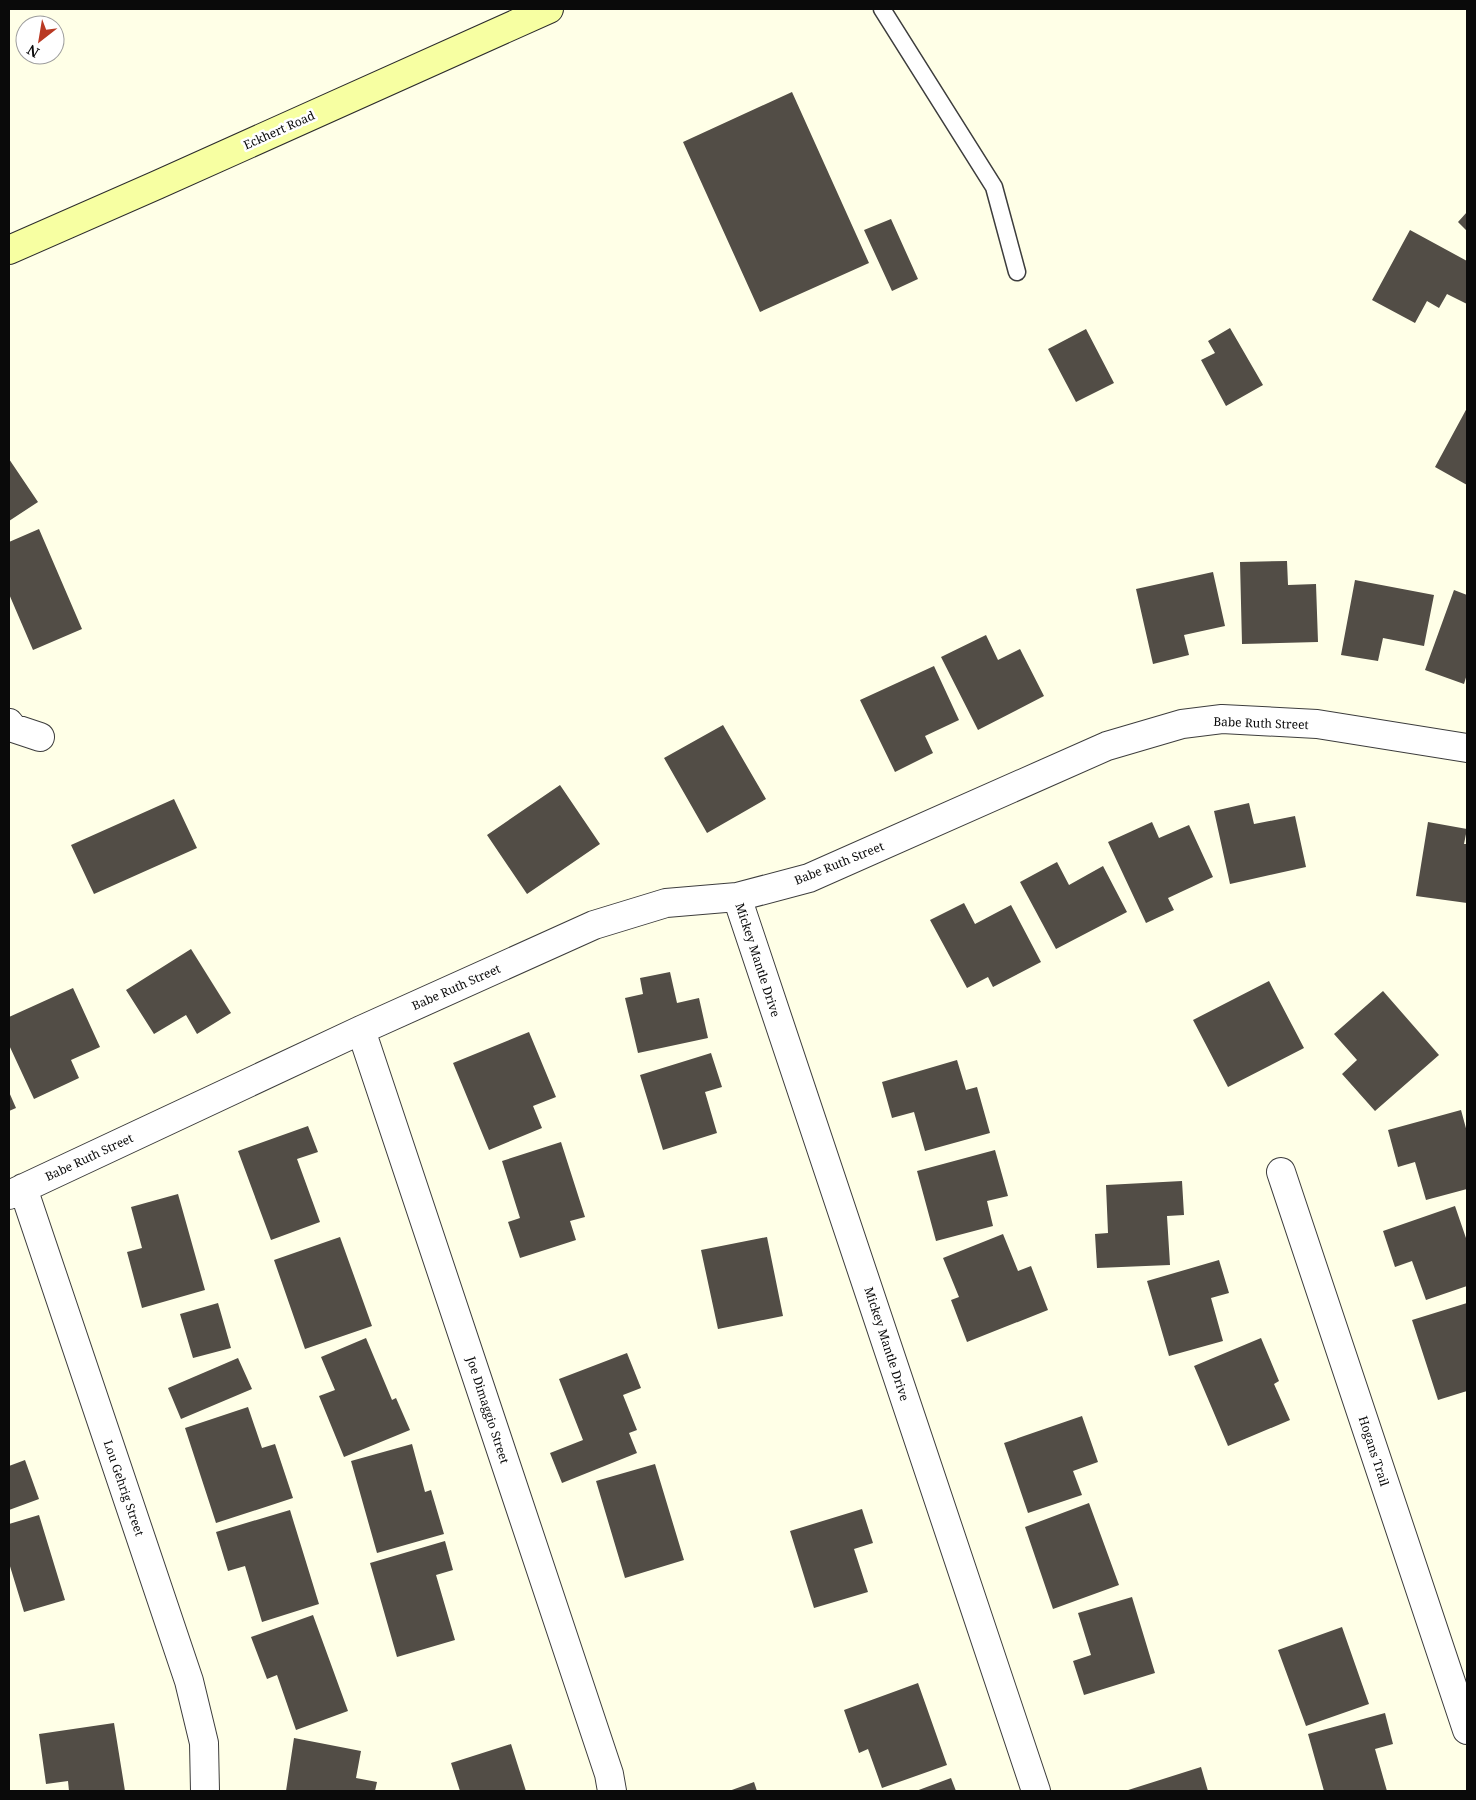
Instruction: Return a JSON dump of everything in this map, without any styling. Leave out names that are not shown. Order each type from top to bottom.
[{"type":"main road","name":"Eckhert Road","points":[[9,250],[549,9]]},
{"type":"street","name":"Babe Ruth Street","points":[[16,1191],[361,1030],[594,925],[666,903],[737,897],[809,878],[1106,746],[1182,724],[1222,719],[1317,724],[1467,748]]},
{"type":"street","points":[[9,723],[13,728],[40,737]]},
{"type":"street","name":"Mickey Mantle Drive","points":[[737,897],[1036,1791]]},
{"type":"street","name":"Joe Dimaggio Street","points":[[361,1030],[606,1764],[612,1791]]},
{"type":"street","name":"Hogans Trail","points":[[1281,1172],[1467,1730]]},
{"type":"street","name":"Lou Gehrig Street","points":[[16,1191],[189,1681],[204,1743],[205,1791]]},
{"type":"lane","points":[[882,9],[994,187],[1018,272]]},
{"type":"building","points":[[792,92],[869,263],[760,312],[683,142]]},
{"type":"building","points":[[1467,212],[1467,231],[1458,222]]},
{"type":"building","points":[[891,219],[918,279],[892,291],[864,230]]},
{"type":"building","points":[[1410,230],[1467,261],[1467,304],[1447,294],[1439,308],[1427,301],[1415,323],[1372,300]]},
{"type":"building","points":[[1230,328],[1263,385],[1226,406],[1201,360],[1215,353],[1208,341]]},
{"type":"building","points":[[1086,329],[1114,383],[1076,402],[1048,349]]},
{"type":"building","points":[[1467,408],[1467,485],[1435,467]]},
{"type":"building","points":[[9,459],[38,502],[9,521]]},
{"type":"building","points":[[39,529],[82,629],[33,650],[9,594],[9,542]]},
{"type":"building","points":[[1287,561],[1288,585],[1316,584],[1318,642],[1242,644],[1240,562]]},
{"type":"building","points":[[1213,572],[1225,626],[1184,635],[1189,655],[1153,664],[1136,589]]},
{"type":"building","points":[[1355,580],[1434,595],[1424,646],[1383,638],[1378,661],[1341,655]]},
{"type":"building","points":[[1454,590],[1467,595],[1467,674],[1464,684],[1425,670]]},
{"type":"building","points":[[986,635],[998,660],[1020,649],[1044,696],[978,730],[941,657]]},
{"type":"building","points":[[934,666],[959,720],[925,736],[933,753],[895,772],[860,700]]},
{"type":"building","points":[[723,725],[766,799],[707,833],[664,758]]},
{"type":"building","points":[[560,785],[600,844],[527,894],[487,835]]},
{"type":"building","points":[[174,799],[197,848],[94,894],[71,845]]},
{"type":"building","points":[[1249,803],[1254,824],[1295,816],[1306,867],[1230,884],[1214,811]]},
{"type":"building","points":[[1152,822],[1159,838],[1189,825],[1213,877],[1168,898],[1174,910],[1146,923],[1108,842]]},
{"type":"building","points":[[1428,822],[1467,829],[1464,844],[1467,844],[1467,903],[1416,896]]},
{"type":"building","points":[[1057,862],[1069,885],[1103,866],[1127,912],[1056,949],[1020,882]]},
{"type":"building","points":[[964,903],[975,924],[1011,905],[1041,962],[993,987],[988,977],[967,988],[930,920]]},
{"type":"building","points":[[191,949],[231,1013],[197,1034],[186,1015],[154,1034],[126,990]]},
{"type":"building","points":[[670,972],[677,1003],[699,998],[708,1038],[638,1053],[625,998],[643,994],[640,978]]},
{"type":"building","points":[[1269,981],[1304,1048],[1228,1087],[1193,1020]]},
{"type":"building","points":[[73,988],[100,1047],[71,1060],[79,1078],[34,1099],[9,1045],[9,1017]]},
{"type":"building","points":[[1383,991],[1439,1055],[1375,1111],[1342,1074],[1357,1060],[1334,1034]]},
{"type":"building","points":[[529,1032],[556,1097],[533,1106],[542,1128],[489,1150],[453,1063]]},
{"type":"building","points":[[711,1053],[722,1087],[705,1092],[717,1133],[663,1150],[640,1075]]},
{"type":"building","points":[[957,1060],[966,1090],[977,1087],[990,1133],[925,1151],[914,1112],[892,1118],[882,1082]]},
{"type":"building","points":[[9,1092],[16,1108],[9,1111]]},
{"type":"building","points":[[1461,1110],[1467,1132],[1467,1189],[1426,1200],[1415,1162],[1398,1167],[1388,1130]]},
{"type":"building","points":[[308,1126],[318,1152],[297,1159],[320,1222],[271,1240],[238,1151]]},
{"type":"building","points":[[561,1142],[585,1217],[570,1221],[576,1240],[520,1258],[508,1222],[520,1218],[502,1161]]},
{"type":"building","points":[[995,1150],[1008,1196],[987,1201],[993,1226],[936,1241],[917,1171]]},
{"type":"building","points":[[1182,1181],[1184,1215],[1167,1216],[1170,1265],[1097,1268],[1095,1234],[1108,1233],[1106,1185]]},
{"type":"building","points":[[178,1194],[205,1290],[142,1308],[127,1252],[142,1248],[131,1207]]},
{"type":"building","points":[[1455,1206],[1467,1241],[1467,1286],[1426,1300],[1412,1261],[1395,1267],[1383,1231]]},
{"type":"building","points":[[1003,1234],[1018,1271],[1031,1266],[1048,1310],[967,1342],[951,1300],[959,1297],[943,1258]]},
{"type":"building","points":[[340,1237],[372,1326],[305,1349],[274,1260]]},
{"type":"building","points":[[767,1237],[783,1316],[718,1329],[701,1250]]},
{"type":"building","points":[[1219,1260],[1229,1293],[1211,1298],[1223,1341],[1169,1356],[1147,1281]]},
{"type":"building","points":[[218,1303],[231,1348],[193,1358],[180,1314]]},
{"type":"building","points":[[1467,1303],[1467,1391],[1438,1400],[1412,1320]]},
{"type":"building","points":[[366,1338],[392,1400],[396,1398],[410,1430],[344,1457],[319,1396],[335,1390],[321,1357]]},
{"type":"building","points":[[1261,1338],[1279,1381],[1274,1384],[1290,1420],[1228,1446],[1194,1366]]},
{"type":"building","points":[[627,1353],[641,1388],[623,1395],[637,1430],[629,1433],[637,1453],[562,1483],[550,1453],[583,1440],[559,1379]]},
{"type":"building","points":[[238,1358],[252,1389],[181,1419],[168,1388]]},
{"type":"building","points":[[248,1407],[262,1448],[275,1444],[293,1498],[216,1523],[185,1428]]},
{"type":"building","points":[[1082,1416],[1098,1462],[1073,1471],[1082,1495],[1028,1513],[1004,1443]]},
{"type":"building","points":[[412,1444],[425,1492],[431,1490],[444,1534],[377,1553],[351,1461]]},
{"type":"building","points":[[25,1460],[39,1499],[9,1510],[9,1466]]},
{"type":"building","points":[[655,1464],[684,1560],[625,1578],[596,1481]]},
{"type":"building","points":[[1089,1503],[1119,1585],[1053,1609],[1025,1527]]},
{"type":"building","points":[[862,1509],[873,1543],[854,1549],[868,1592],[814,1608],[790,1531]]},
{"type":"building","points":[[290,1510],[319,1604],[262,1622],[245,1566],[228,1571],[216,1532]]},
{"type":"building","points":[[39,1515],[65,1600],[24,1612],[9,1563],[9,1524]]},
{"type":"building","points":[[445,1541],[453,1570],[436,1575],[455,1640],[397,1657],[370,1563]]},
{"type":"building","points":[[1132,1597],[1155,1673],[1084,1695],[1073,1661],[1091,1655],[1078,1613]]},
{"type":"building","points":[[313,1615],[348,1711],[296,1730],[277,1675],[267,1679],[251,1637]]},
{"type":"building","points":[[1342,1627],[1369,1704],[1306,1726],[1278,1650]]},
{"type":"building","points":[[918,1683],[947,1765],[882,1788],[868,1749],[859,1753],[844,1710]]},
{"type":"building","points":[[1385,1713],[1393,1744],[1375,1749],[1387,1791],[1324,1791],[1308,1734]]},
{"type":"building","points":[[114,1723],[125,1791],[69,1791],[68,1781],[46,1784],[39,1734]]},
{"type":"building","points":[[294,1738],[361,1751],[356,1778],[377,1782],[375,1791],[286,1791]]},
{"type":"building","points":[[511,1744],[526,1791],[460,1791],[451,1763]]},
{"type":"building","points":[[1201,1767],[1208,1791],[1125,1791]]},
{"type":"building","points":[[951,1778],[956,1791],[916,1791]]},
{"type":"building","points":[[754,1782],[757,1791],[729,1791]]}]
